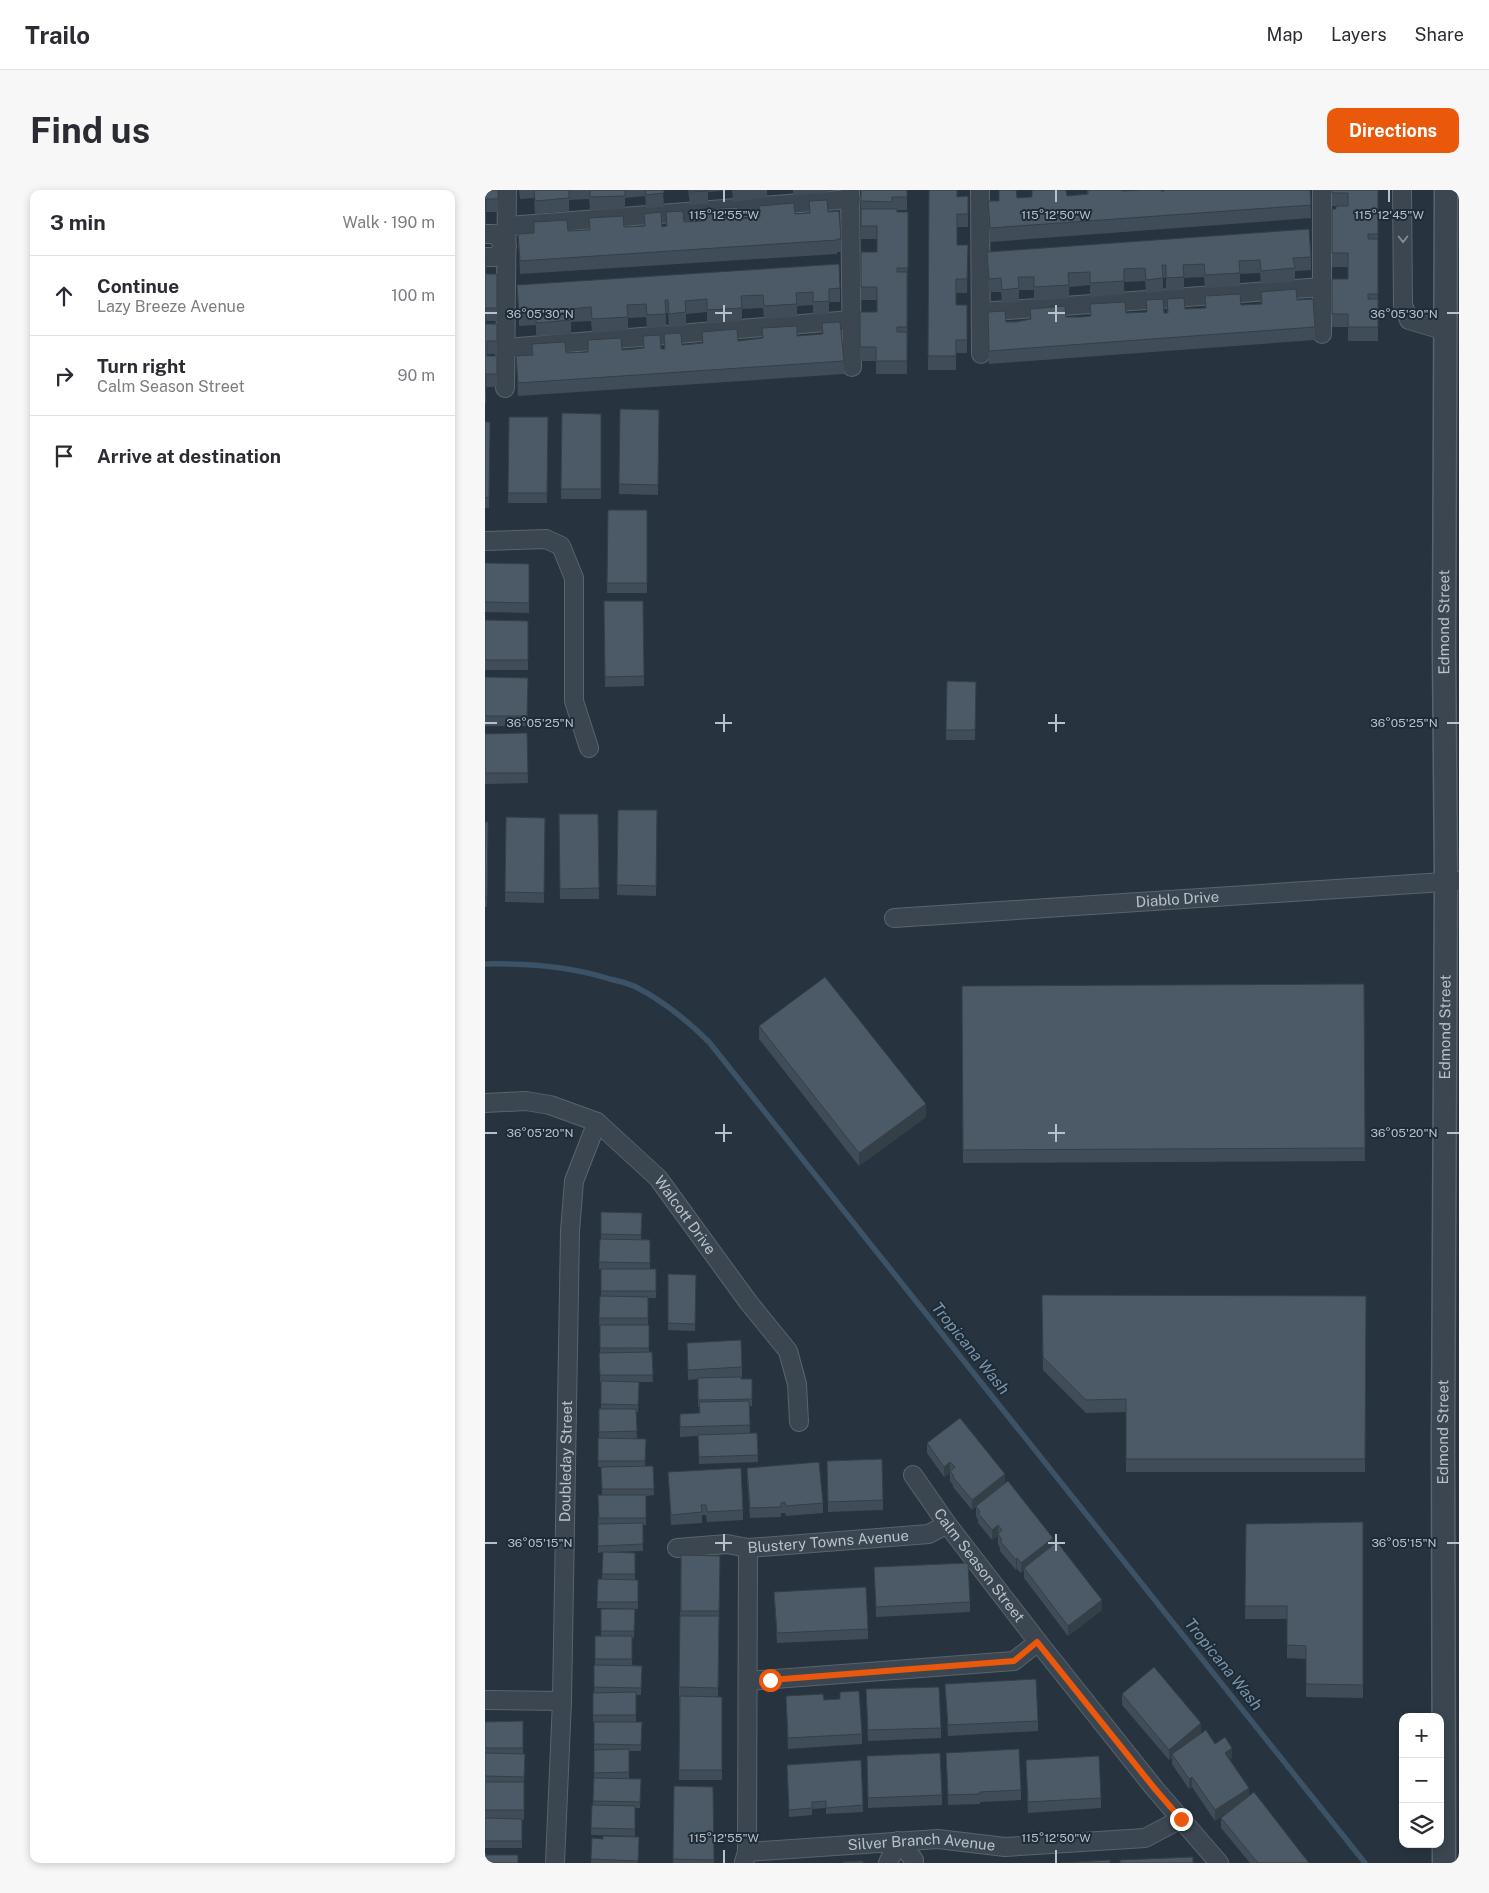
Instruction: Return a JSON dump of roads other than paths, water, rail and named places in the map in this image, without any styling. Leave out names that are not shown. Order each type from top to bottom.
[{"type":"street","points":[[505,388],[507,190]]},
{"type":"street","points":[[981,354],[980,190],[987,190]]},
{"type":"street","points":[[1322,190],[1322,334]]},
{"type":"street","points":[[1403,190],[1403,305],[1409,320],[1446,331]]},
{"type":"street","name":"Edmond Street","points":[[1444,1863],[1443,1419],[1452,881],[1444,647],[1446,190]]},
{"type":"street","points":[[507,226],[851,194],[852,367]]},
{"type":"street","points":[[485,234],[494,234],[507,246]]},
{"type":"street","points":[[485,257],[495,257],[507,246]]},
{"type":"street","points":[[981,312],[1322,287]]},
{"type":"street","points":[[506,348],[851,320]]},
{"type":"street","points":[[485,541],[546,539],[561,546],[574,578],[574,701],[589,748]]},
{"type":"street","name":"Diablo Drive","points":[[894,918],[1452,881]]},
{"type":"street","name":"Walcott Drive","points":[[485,1103],[526,1101],[550,1105],[597,1122],[659,1178],[749,1303],[787,1351],[797,1384],[799,1422]]},
{"type":"street","name":"Doubleday Street","points":[[555,1863],[563,1701],[570,1231],[574,1181],[597,1122]]},
{"type":"street","name":"Calm Season Street","points":[[913,1475],[947,1524],[1037,1642],[1155,1789],[1219,1863]]},
{"type":"street","name":"Blustery Towns Avenue","points":[[677,1548],[727,1544],[748,1548],[929,1534],[947,1524]]},
{"type":"street","points":[[745,1857],[748,1548]]},
{"type":"street","points":[[748,1681],[1014,1661],[1037,1642]]},
{"type":"street","points":[[485,1700],[563,1701]]},
{"type":"street","name":"Silver Branch Avenue","points":[[745,1857],[938,1838],[1005,1847],[1145,1838],[1181,1819]]},
{"type":"street","points":[[888,1863],[898,1841],[914,1863]]},
{"type":"waterway","name":"Tropicana Wash","points":[[485,964],[517,964],[564,968],[630,984],[665,1005],[709,1042],[1365,1863]]}]
